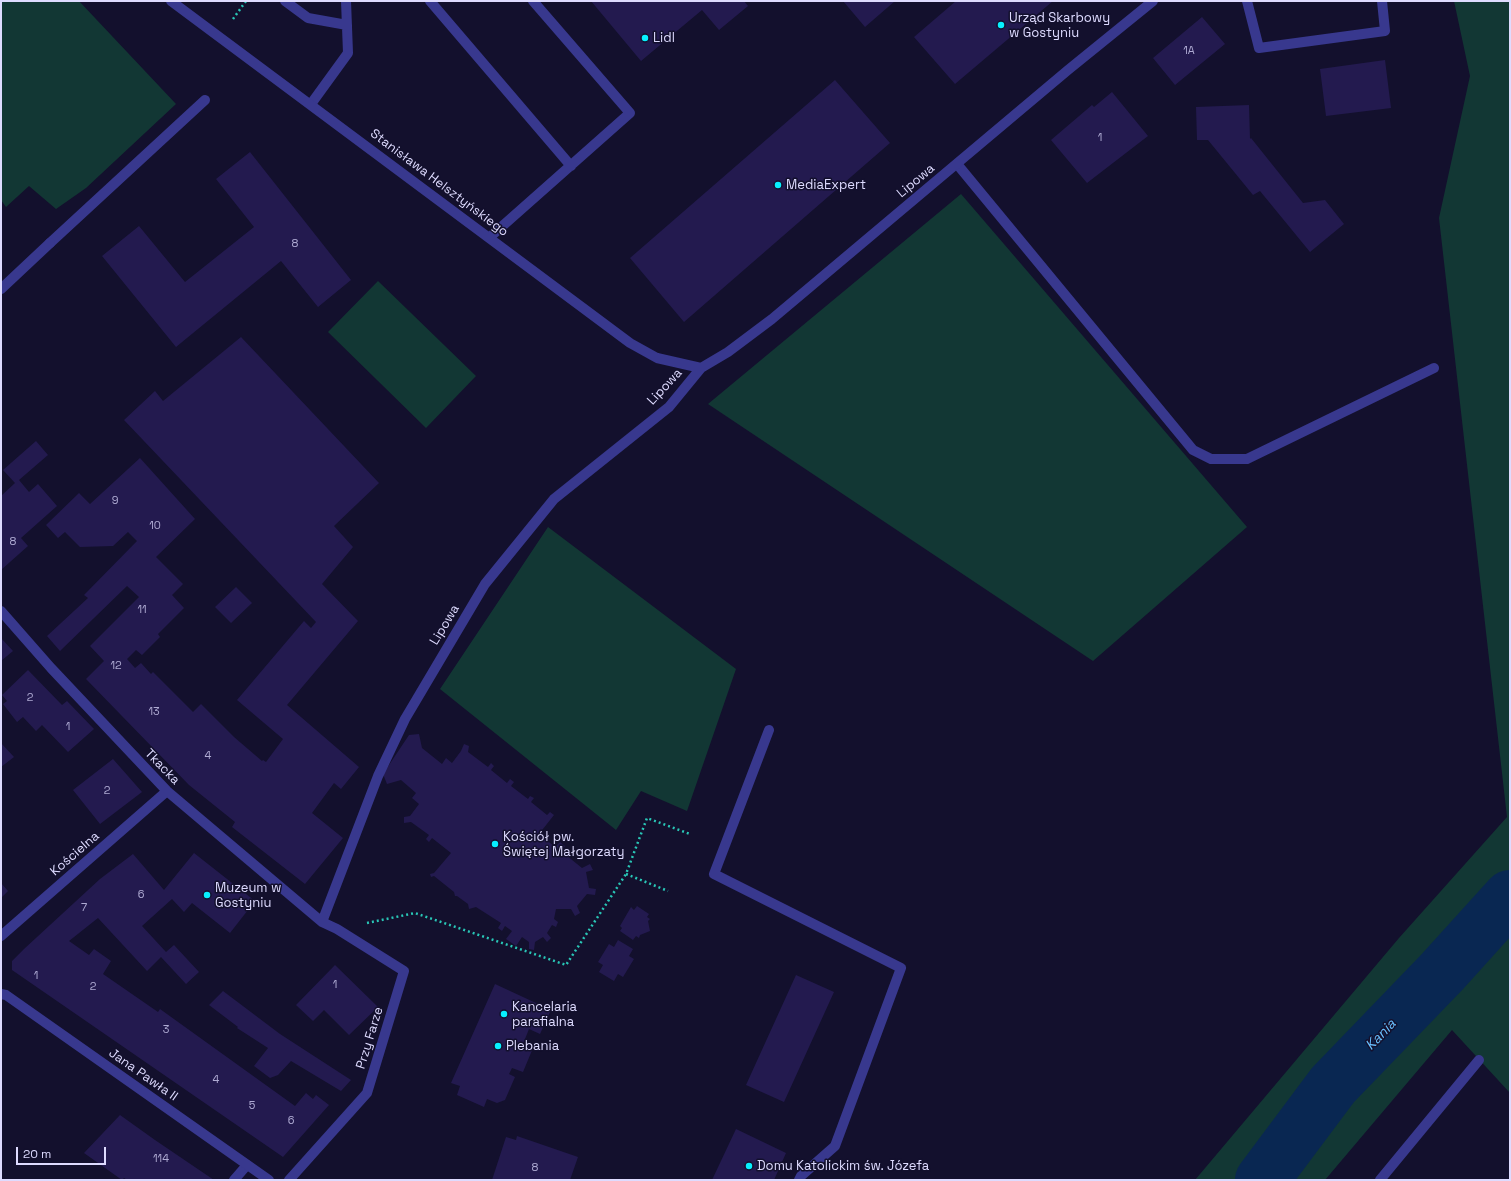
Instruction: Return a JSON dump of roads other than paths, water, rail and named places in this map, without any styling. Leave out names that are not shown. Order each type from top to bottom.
[{"type":"street","name":"Stanisława Helsztyńskiego","points":[[171,1],[490,237],[630,343],[657,358],[701,368]]},
{"type":"street","points":[[285,1],[308,18],[347,25]]},
{"type":"street","points":[[311,104],[348,53],[346,1]]},
{"type":"street","points":[[430,1],[571,166]]},
{"type":"street","points":[[490,237],[630,114],[533,1]]},
{"type":"street","name":"Lipowa","points":[[322,922],[378,776],[405,719],[485,584],[554,499],[669,407],[701,368],[728,352],[772,319],[1068,70],[1153,1]]},
{"type":"street","points":[[1248,1],[1259,48],[1385,31],[1382,1]]},
{"type":"street","points":[[1,289],[205,100]]},
{"type":"street","points":[[957,164],[1193,450],[1211,459],[1247,459],[1434,368]]},
{"type":"street","name":"Tkacka","points":[[1,610],[51,668],[167,792],[322,922]]},
{"type":"street","points":[[770,730],[714,874],[901,968],[836,1146],[801,1176],[799,1180]]},
{"type":"street","name":"Kościelna","points":[[1,936],[167,792]]},
{"type":"street","name":"Przy Farze","points":[[289,1180],[367,1093],[404,971],[337,929],[322,922]]},
{"type":"street","name":"Jana Pawła II","points":[[1,994],[6,995],[269,1180]]},
{"type":"street","points":[[1380,1180],[1479,1060]]},
{"type":"street","points":[[234,1180],[247,1165]]},
{"type":"waterway","name":"Kania","points":[[1262,1180],[1333,1085],[1442,972],[1510,897]]},
{"type":"place","name":"Urząd Skarbowy w Gostyniu","points":[[1001,25]]},
{"type":"place","name":"Lidl","points":[[645,38]]},
{"type":"place","name":"MediaExpert","points":[[778,185]]},
{"type":"place","name":"Kościół pw. Świętej Małgorzaty","points":[[495,844]]},
{"type":"place","name":"Muzeum w Gostyniu","points":[[207,895]]},
{"type":"place","name":"Kancelaria parafialna","points":[[504,1014]]},
{"type":"place","name":"Plebania","points":[[498,1046]]},
{"type":"place","name":"Domu Katolickim św. Józefa","points":[[749,1166]]}]
